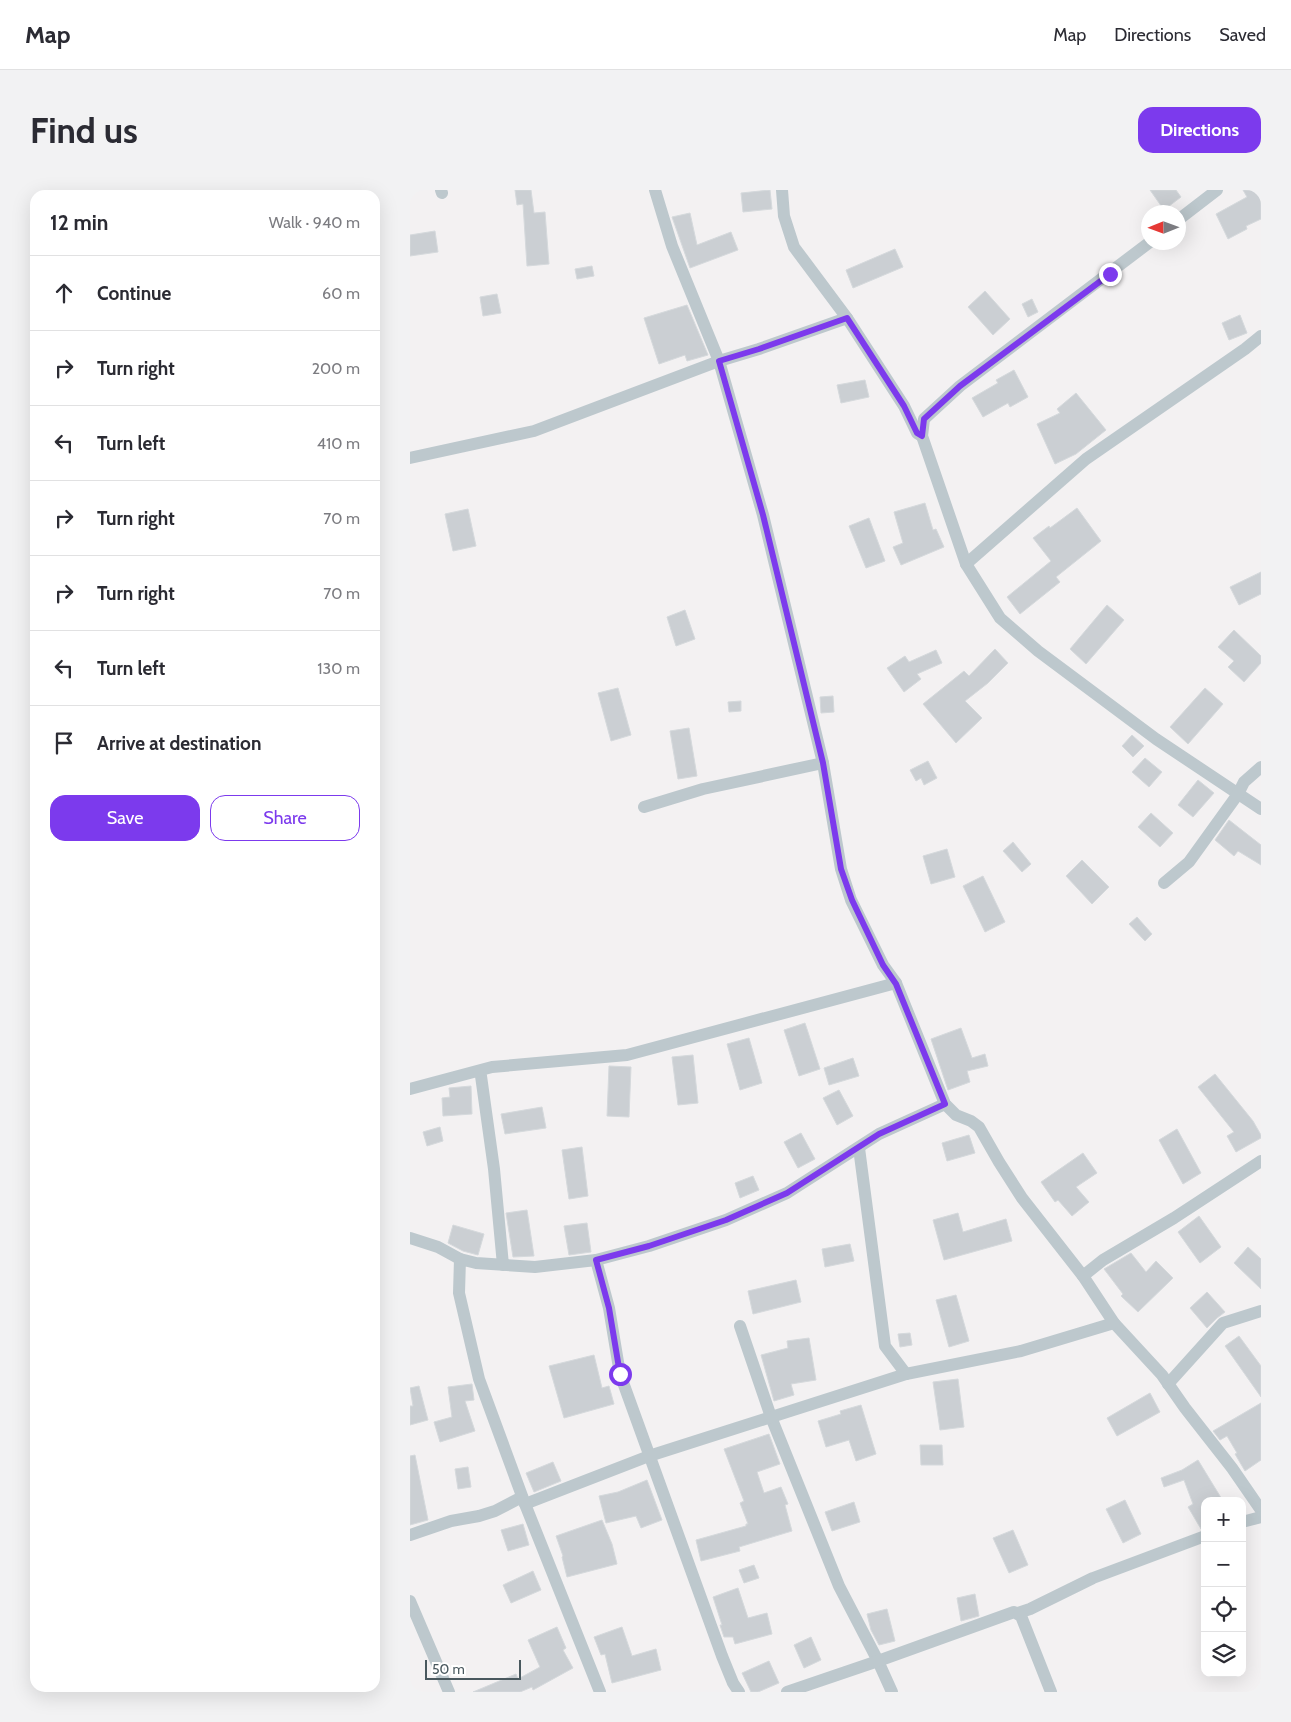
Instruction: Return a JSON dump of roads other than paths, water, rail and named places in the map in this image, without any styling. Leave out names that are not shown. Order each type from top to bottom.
[{"type":"street","points":[[655,190],[672,246],[719,361],[763,515],[823,763],[841,869],[849,893],[883,965],[896,984],[945,1104],[956,1115],[971,1121],[979,1127],[1022,1198],[1083,1276],[1114,1323],[1162,1375],[1261,1510]]},
{"type":"street","points":[[782,190],[784,216],[794,246],[847,318],[904,406],[917,433],[922,436]]},
{"type":"street","points":[[1186,214],[1217,190]]},
{"type":"street","points":[[1141,249],[960,386],[924,419],[922,436],[966,564],[1000,618],[1038,651],[1156,738],[1261,809]]},
{"type":"street","points":[[410,458],[534,431],[719,361],[847,318]]},
{"type":"street","points":[[966,564],[1086,459],[1261,336]]},
{"type":"street","points":[[644,808],[703,790],[823,763]]},
{"type":"street","points":[[1164,883],[1189,862],[1238,794],[1244,782],[1261,767]]},
{"type":"street","points":[[410,1089],[492,1067],[627,1055],[896,984]]},
{"type":"street","points":[[481,1076],[494,1169],[503,1265]]},
{"type":"street","points":[[410,1238],[438,1247],[460,1259],[476,1263],[535,1267],[596,1260],[649,1246],[726,1220],[787,1193],[879,1134],[945,1104]]},
{"type":"street","points":[[859,1148],[885,1346],[906,1374]]},
{"type":"street","points":[[1083,1276],[1103,1260],[1174,1218],[1261,1160]]},
{"type":"street","points":[[460,1259],[459,1294],[479,1379],[523,1501],[600,1692]]},
{"type":"street","points":[[596,1260],[609,1308],[620,1374],[722,1656],[733,1683],[739,1692]]},
{"type":"street","points":[[1168,1384],[1223,1323],[1261,1311]]},
{"type":"street","points":[[410,1535],[451,1521],[495,1511],[649,1456],[906,1374],[1021,1351],[1114,1323]]},
{"type":"street","points":[[740,1326],[771,1417],[839,1586],[892,1692]]},
{"type":"street","points":[[1246,1521],[1261,1517]]},
{"type":"street","points":[[787,1692],[1014,1612],[1018,1613],[1030,1609],[1093,1578],[1201,1538]]},
{"type":"street","points":[[410,1601],[448,1692]]},
{"type":"street","points":[[1018,1613],[1021,1616],[1051,1692]]}]
